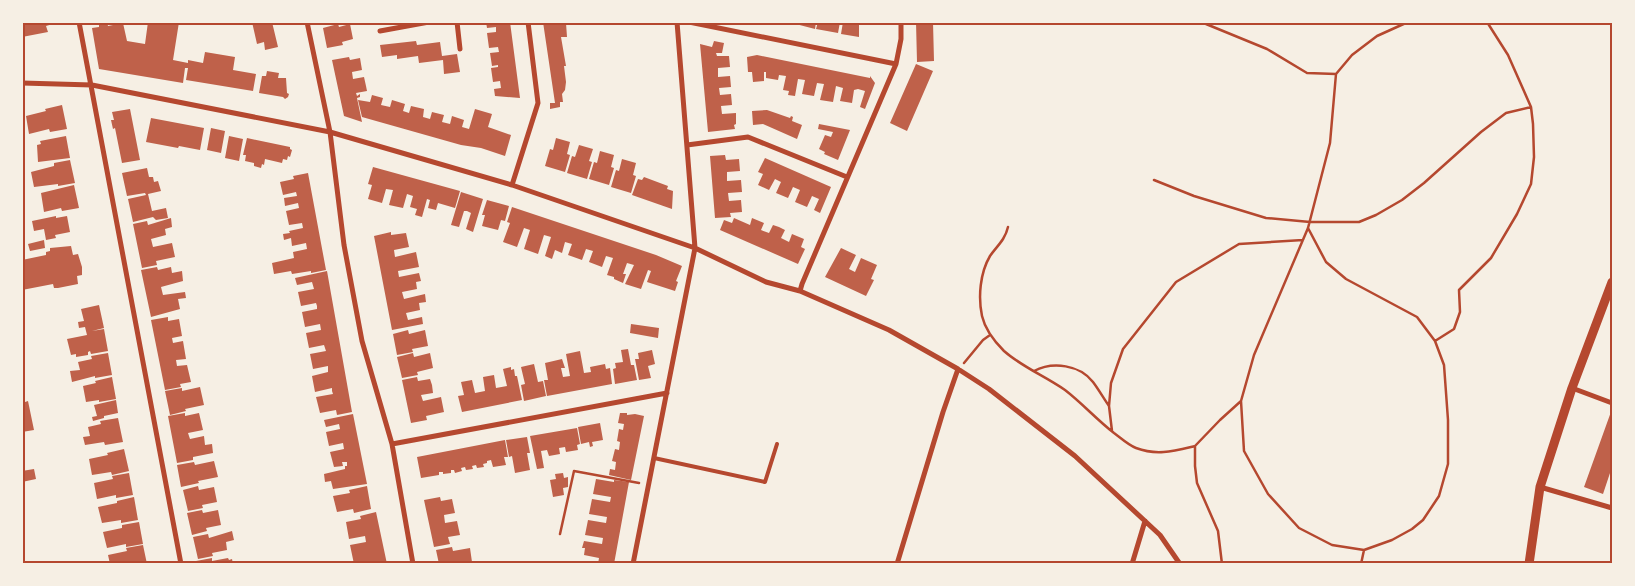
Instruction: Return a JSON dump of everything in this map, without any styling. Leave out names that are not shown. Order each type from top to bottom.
[{"type":"street","points":[[80,22],[181,564]]},
{"type":"street","points":[[307,22],[330,132],[344,244],[362,341],[392,444],[413,564]]},
{"type":"street","points":[[380,31],[429,22]]},
{"type":"street","points":[[457,22],[460,49]]},
{"type":"street","points":[[512,185],[538,103],[528,22]]},
{"type":"street","points":[[633,564],[695,248],[677,22]]},
{"type":"street","points":[[689,22],[896,64]]},
{"type":"street","points":[[800,291],[896,64],[902,39],[901,22]]},
{"type":"street","points":[[22,83],[92,85],[330,132],[512,185],[695,248],[766,282],[800,291],[889,330],[989,388],[1076,456],[1160,535],[1180,564]]},
{"type":"street","points":[[687,145],[748,137],[847,177]]},
{"type":"street","points":[[1529,564],[1540,487],[1572,388],[1612,282]]},
{"type":"street","points":[[897,564],[958,369]]},
{"type":"street","points":[[1572,388],[1612,403]]},
{"type":"street","points":[[392,444],[667,393]]},
{"type":"street","points":[[1540,487],[1612,508]]},
{"type":"street","points":[[1132,564],[1144,522]]},
{"type":"lane","points":[[654,458],[765,482],[777,444]]},
{"type":"path","points":[[1308,228],[1326,262],[1346,278],[1417,317],[1436,341],[1444,365],[1448,420],[1448,464],[1439,496],[1423,520],[1412,529],[1392,540],[1364,550],[1332,545],[1299,528],[1268,494],[1244,451],[1241,401],[1254,355],[1310,222],[1330,143],[1336,74],[1352,55],[1376,36],[1408,22]]},
{"type":"path","points":[[1436,341],[1454,329],[1460,312],[1459,290],[1491,258],[1517,214],[1531,184],[1534,157],[1531,107],[1508,55],[1487,22]]},
{"type":"path","points":[[1206,24],[1267,48],[1307,73],[1336,74]]},
{"type":"path","points":[[1154,180],[1194,196],[1266,218],[1310,222],[1359,222],[1376,215],[1402,200],[1481,132],[1506,114],[1531,107]]},
{"type":"path","points":[[1008,227],[1006,235],[985,266],[980,301],[982,316],[990,335],[1004,351],[1016,360],[1059,386],[1112,431],[1133,447],[1144,451],[1166,453],[1195,446],[1241,401]]},
{"type":"path","points":[[1112,431],[1109,406],[1111,383],[1123,348],[1176,282],[1239,244],[1303,240]]},
{"type":"path","points":[[958,369],[983,340],[990,335]]},
{"type":"path","points":[[1034,371],[1041,368],[1062,366],[1078,371],[1093,382],[1109,406]]},
{"type":"path","points":[[1195,446],[1197,483],[1218,531],[1222,564]]},
{"type":"path","points":[[560,534],[574,471],[648,485]]},
{"type":"path","points":[[1361,564],[1364,550]]},
{"type":"building","points":[[22,22],[56,23],[46,26],[48,32],[22,37]]},
{"type":"building","points":[[99,22],[107,22],[108,26],[123,23],[127,41],[145,44],[148,22],[179,22],[173,60],[203,63],[205,52],[235,57],[233,70],[256,74],[253,91],[186,80],[188,68],[185,68],[183,83],[99,69],[92,28],[99,27]]},
{"type":"building","points":[[252,22],[272,22],[278,47],[265,50],[264,42],[257,44]]},
{"type":"building","points":[[486,22],[510,22],[520,98],[495,96],[494,89],[501,88],[500,81],[493,82],[491,68],[498,67],[498,65],[492,66],[490,53],[499,52],[498,47],[489,48],[487,33],[496,32],[496,27],[487,28]]},
{"type":"building","points":[[543,22],[566,23],[567,37],[561,37],[566,66],[564,66],[566,82],[565,90],[562,94],[563,102],[560,102],[560,107],[550,109],[550,103],[555,103]]},
{"type":"building","points":[[788,22],[816,22],[815,29]]},
{"type":"building","points":[[818,22],[840,22],[838,33],[816,29]]},
{"type":"building","points":[[843,22],[859,22],[859,37],[841,34]]},
{"type":"building","points":[[916,22],[933,22],[934,61],[917,62]]},
{"type":"building","points":[[338,24],[339,27],[350,24],[353,39],[342,42],[343,45],[327,48],[323,28]]},
{"type":"building","points":[[416,41],[417,45],[440,42],[442,56],[457,54],[460,72],[444,74],[443,60],[419,63],[418,56],[397,59],[397,55],[382,57],[380,45]]},
{"type":"building","points":[[714,41],[724,43],[722,53],[716,53],[717,56],[729,56],[730,67],[718,68],[718,77],[730,76],[731,87],[719,88],[720,95],[731,94],[732,105],[721,106],[722,114],[736,113],[736,124],[734,125],[735,129],[708,132],[700,44],[712,47]]},
{"type":"building","points":[[757,55],[870,78],[870,76],[875,83],[865,109],[860,107],[865,91],[858,89],[854,90],[852,103],[840,101],[843,88],[836,86],[833,102],[820,100],[824,84],[817,83],[814,96],[802,94],[805,80],[798,79],[795,96],[788,95],[789,91],[783,90],[786,76],[779,75],[778,80],[766,78],[766,72],[764,72],[764,81],[753,82],[752,72],[748,72],[747,57]]},
{"type":"building","points":[[349,57],[350,60],[360,58],[362,70],[352,72],[353,79],[364,77],[367,91],[356,93],[357,96],[360,94],[360,97],[357,98],[362,122],[344,116],[332,60]]},
{"type":"building","points":[[916,64],[933,71],[907,131],[890,123]]},
{"type":"building","points":[[267,71],[279,73],[278,78],[286,78],[288,97],[285,99],[259,93],[262,76],[266,76]]},
{"type":"building","points":[[372,95],[383,98],[381,105],[390,107],[392,100],[405,104],[403,111],[409,113],[411,106],[424,109],[423,117],[430,119],[432,112],[444,115],[442,122],[450,124],[452,116],[464,120],[462,127],[469,129],[475,109],[492,114],[488,127],[511,135],[505,156],[362,117],[358,100],[370,102]]},
{"type":"building","points":[[62,105],[67,129],[50,132],[49,129],[29,134],[26,116]]},
{"type":"building","points":[[130,109],[140,160],[122,163],[115,128],[113,129],[111,120],[114,120],[112,112]]},
{"type":"building","points":[[767,110],[790,118],[791,116],[793,117],[792,121],[802,125],[797,139],[763,124],[753,125],[752,111]]},
{"type":"building","points":[[151,118],[204,128],[200,150],[146,142]]},
{"type":"building","points":[[819,124],[850,130],[838,160],[824,154],[825,152],[819,149],[825,135],[831,137],[833,132],[818,129]]},
{"type":"building","points":[[211,128],[225,131],[221,153],[207,150]]},
{"type":"building","points":[[66,136],[70,158],[38,162],[37,145],[41,144],[40,141]]},
{"type":"building","points":[[229,136],[243,139],[239,161],[225,158]]},
{"type":"building","points":[[247,138],[290,147],[292,150],[290,157],[288,156],[287,160],[283,159],[282,163],[265,159],[264,165],[262,164],[261,168],[254,166],[254,163],[245,161],[246,155],[243,155]]},
{"type":"building","points":[[556,138],[570,142],[567,154],[570,155],[565,172],[545,166],[550,149],[553,150]]},
{"type":"building","points":[[579,145],[593,149],[589,161],[592,162],[587,179],[567,173],[572,156],[575,157]]},
{"type":"building","points":[[600,151],[614,155],[611,167],[614,168],[609,185],[589,179],[594,162],[597,163]]},
{"type":"building","points":[[725,155],[726,160],[739,159],[740,171],[727,172],[727,181],[741,180],[742,192],[728,193],[729,201],[741,200],[742,212],[730,213],[731,217],[715,218],[710,156]]},
{"type":"building","points":[[765,158],[831,187],[820,213],[814,210],[819,199],[812,196],[807,207],[795,202],[800,190],[793,187],[788,198],[776,193],[781,182],[775,179],[769,190],[758,185],[763,174],[758,172]]},
{"type":"building","points":[[622,159],[636,163],[633,175],[636,176],[631,193],[611,187],[616,170],[619,171]]},
{"type":"building","points":[[70,160],[75,183],[34,187],[31,172],[54,166],[54,163]]},
{"type":"building","points":[[373,167],[460,191],[455,208],[438,203],[436,210],[428,208],[430,200],[427,199],[422,217],[415,215],[417,209],[410,207],[413,196],[407,194],[403,208],[389,205],[393,190],[386,189],[382,203],[368,199],[372,185],[368,184]]},
{"type":"building","points":[[147,168],[149,177],[153,177],[154,182],[158,181],[161,191],[148,194],[152,211],[166,208],[168,218],[156,220],[153,217],[133,222],[128,199],[146,195],[145,193],[127,196],[122,173]]},
{"type":"building","points":[[308,173],[326,270],[311,273],[311,271],[292,274],[291,271],[274,274],[272,263],[294,258],[293,252],[307,249],[306,243],[292,246],[291,238],[284,240],[283,234],[303,228],[302,223],[289,225],[286,211],[299,208],[298,203],[285,206],[284,198],[297,196],[296,192],[283,195],[280,182],[294,179],[293,176]]},
{"type":"building","points":[[644,177],[668,186],[667,189],[673,191],[672,209],[632,195],[638,179],[642,180]]},
{"type":"building","points":[[74,185],[79,208],[62,211],[61,208],[44,212],[41,193]]},
{"type":"building","points":[[461,192],[483,199],[473,232],[466,229],[471,213],[467,211],[464,211],[459,227],[451,225]]},
{"type":"building","points":[[487,200],[509,206],[505,221],[501,220],[498,230],[482,226],[485,215],[482,215]]},
{"type":"building","points":[[512,207],[656,255],[682,266],[676,281],[678,282],[675,291],[647,282],[651,271],[648,270],[641,289],[625,284],[634,265],[627,263],[623,274],[626,274],[623,283],[607,275],[613,258],[606,256],[602,267],[589,262],[593,251],[586,249],[582,260],[568,255],[572,244],[565,242],[562,253],[555,250],[552,259],[545,256],[551,237],[544,235],[538,254],[524,249],[530,230],[524,228],[517,247],[503,242],[510,223],[507,222]]},
{"type":"building","points":[[56,216],[56,218],[67,216],[70,232],[55,235],[56,238],[46,240],[44,229],[34,231],[32,221]]},
{"type":"building","points":[[171,218],[172,227],[165,229],[166,235],[151,239],[153,247],[172,243],[175,257],[156,261],[157,265],[142,268],[133,224],[147,221],[148,225]]},
{"type":"building","points":[[734,218],[750,225],[752,218],[764,223],[761,230],[769,233],[773,225],[779,227],[785,230],[781,238],[789,242],[792,234],[804,239],[801,247],[805,249],[798,264],[720,230],[724,220],[732,223]]},
{"type":"building","points":[[391,232],[391,235],[406,233],[409,247],[394,250],[395,257],[416,252],[419,267],[398,271],[399,277],[419,273],[421,281],[416,282],[417,289],[402,292],[404,299],[425,294],[426,302],[419,303],[420,310],[406,313],[408,320],[422,317],[423,324],[392,330],[374,236]]},
{"type":"building","points":[[44,240],[45,248],[30,251],[28,244]]},
{"type":"building","points":[[71,246],[73,255],[78,254],[82,267],[82,275],[77,276],[78,284],[54,288],[53,284],[22,290],[22,260],[46,255],[50,248]]},
{"type":"building","points":[[841,248],[856,255],[849,269],[855,272],[861,258],[877,265],[871,279],[874,280],[866,296],[825,277]]},
{"type":"building","points":[[157,267],[158,270],[171,267],[172,273],[182,271],[183,281],[161,287],[163,295],[185,292],[186,298],[178,299],[180,309],[151,317],[141,270]]},
{"type":"building","points":[[327,271],[352,412],[337,415],[336,410],[320,413],[316,397],[333,394],[332,388],[315,392],[312,376],[328,372],[328,366],[313,369],[310,354],[326,351],[324,345],[309,348],[306,333],[321,330],[320,324],[305,327],[302,312],[317,309],[317,306],[316,303],[301,306],[298,292],[314,289],[312,282],[297,285],[295,278]]},
{"type":"building","points":[[99,305],[104,328],[92,331],[104,329],[108,351],[91,354],[90,351],[88,355],[76,357],[76,354],[71,355],[67,339],[87,335],[85,327],[79,328],[78,322],[84,321],[81,309]]},
{"type":"building","points":[[168,317],[168,321],[179,319],[182,336],[172,338],[173,343],[183,341],[186,359],[176,360],[177,366],[187,365],[191,382],[180,384],[181,387],[165,390],[151,320]]},
{"type":"building","points":[[631,324],[659,328],[658,338],[630,333]]},
{"type":"building","points":[[408,330],[409,334],[425,330],[428,346],[412,349],[413,352],[397,355],[393,334]]},
{"type":"building","points":[[628,349],[631,365],[634,365],[637,380],[615,384],[613,369],[616,368],[615,363],[623,362],[621,350]]},
{"type":"building","points":[[652,350],[655,364],[648,366],[651,378],[639,380],[635,359],[639,359],[638,353]]},
{"type":"building","points":[[580,351],[584,373],[591,372],[590,367],[605,364],[606,369],[610,368],[612,384],[547,396],[544,380],[548,380],[545,363],[562,359],[565,368],[561,368],[563,377],[570,376],[566,354]]},
{"type":"building","points":[[108,353],[112,375],[95,378],[95,376],[72,382],[70,371],[80,370],[78,362],[92,359],[91,356]]},
{"type":"building","points":[[413,353],[414,357],[430,353],[433,368],[417,372],[418,375],[402,378],[397,357]]},
{"type":"building","points":[[534,364],[538,382],[543,381],[546,396],[524,401],[521,385],[525,384],[521,367]]},
{"type":"building","points":[[511,367],[511,370],[514,369],[515,376],[517,376],[522,400],[462,412],[458,396],[464,395],[461,382],[472,380],[475,393],[485,391],[483,377],[494,375],[496,388],[507,386],[503,369]]},
{"type":"building","points":[[112,377],[116,399],[86,402],[83,386]]},
{"type":"building","points":[[417,377],[418,381],[430,379],[432,385],[433,393],[421,395],[423,401],[441,397],[444,412],[426,416],[427,420],[411,423],[402,380]]},
{"type":"building","points":[[200,387],[204,405],[185,409],[186,411],[170,415],[165,391],[182,388],[182,391]]},
{"type":"building","points":[[116,400],[118,413],[93,421],[92,417],[97,416],[94,405]]},
{"type":"building","points":[[28,401],[34,430],[22,432],[22,403]]},
{"type":"building","points":[[1612,409],[1612,467],[1603,494],[1584,487]]},
{"type":"building","points":[[185,413],[185,416],[199,413],[203,430],[188,433],[190,439],[204,436],[205,445],[212,444],[213,453],[177,463],[168,416]]},
{"type":"building","points":[[620,413],[644,416],[631,480],[609,475],[610,469],[615,470],[616,462],[612,461],[615,449],[619,450],[620,442],[617,441],[619,429],[623,430],[624,424],[618,423]]},
{"type":"building","points":[[353,414],[367,484],[333,489],[331,481],[325,482],[324,474],[345,469],[347,462],[342,462],[343,466],[334,467],[330,452],[344,449],[343,443],[329,446],[326,432],[340,429],[339,424],[326,427],[324,420]]},
{"type":"building","points":[[118,418],[123,442],[105,445],[104,442],[85,445],[83,437],[90,436],[88,427],[101,424],[100,421]]},
{"type":"building","points":[[600,423],[603,440],[592,442],[593,446],[590,447],[589,442],[581,444],[578,427]]},
{"type":"building","points":[[577,428],[580,444],[577,445],[578,450],[566,452],[565,447],[559,448],[560,454],[549,456],[547,450],[541,451],[544,468],[537,469],[530,436]]},
{"type":"building","points":[[527,437],[530,453],[527,453],[530,470],[515,473],[512,456],[509,457],[506,440]]},
{"type":"building","points":[[505,440],[508,457],[504,457],[506,465],[493,467],[491,460],[483,464],[484,467],[477,468],[476,465],[472,466],[473,469],[466,470],[465,467],[461,468],[462,471],[455,473],[454,470],[451,470],[451,473],[443,474],[443,472],[439,472],[439,475],[421,478],[417,457]]},
{"type":"building","points":[[124,449],[129,471],[112,475],[111,472],[92,475],[89,459]]},
{"type":"building","points":[[214,461],[218,477],[181,487],[177,465],[194,462],[195,465]]},
{"type":"building","points":[[34,469],[36,479],[22,482],[22,471]]},
{"type":"building","points":[[129,473],[133,495],[116,498],[116,495],[97,499],[94,483],[113,479],[112,476]]},
{"type":"building","points":[[563,473],[564,478],[568,477],[568,487],[563,488],[564,495],[553,497],[550,480],[556,479],[555,474]]},
{"type":"building","points":[[596,479],[629,482],[614,564],[598,564],[599,558],[584,555],[585,548],[582,548],[584,541],[602,544],[603,538],[585,535],[588,520],[606,523],[607,517],[589,514],[592,499],[610,502],[611,497],[593,494]]},
{"type":"building","points":[[198,486],[199,490],[214,487],[217,502],[202,505],[203,508],[188,511],[183,490]]},
{"type":"building","points":[[367,486],[371,509],[354,513],[353,509],[337,512],[333,496],[350,493],[349,490]]},
{"type":"building","points":[[134,497],[138,520],[121,523],[121,520],[102,523],[98,507]]},
{"type":"building","points":[[440,497],[441,501],[452,499],[455,513],[444,515],[445,523],[457,521],[460,535],[448,537],[450,544],[434,547],[424,500]]},
{"type":"building","points":[[202,510],[203,513],[218,510],[221,525],[206,528],[207,531],[192,535],[187,513]]},
{"type":"building","points":[[376,512],[387,564],[370,564],[370,561],[354,564],[350,545],[366,542],[365,536],[349,539],[346,522],[361,519],[360,516]]},
{"type":"building","points":[[139,522],[143,544],[126,547],[126,544],[107,548],[103,532],[122,528],[122,525]]},
{"type":"building","points":[[232,531],[234,540],[226,542],[227,550],[212,553],[213,556],[198,559],[193,537],[208,534],[209,538]]},
{"type":"building","points":[[143,545],[147,564],[110,564],[108,555],[127,551],[126,548]]},
{"type":"building","points":[[452,547],[453,551],[470,548],[472,562],[439,564],[436,550]]},
{"type":"building","points":[[212,558],[212,561],[232,559],[233,564],[196,564],[196,561]]}]
